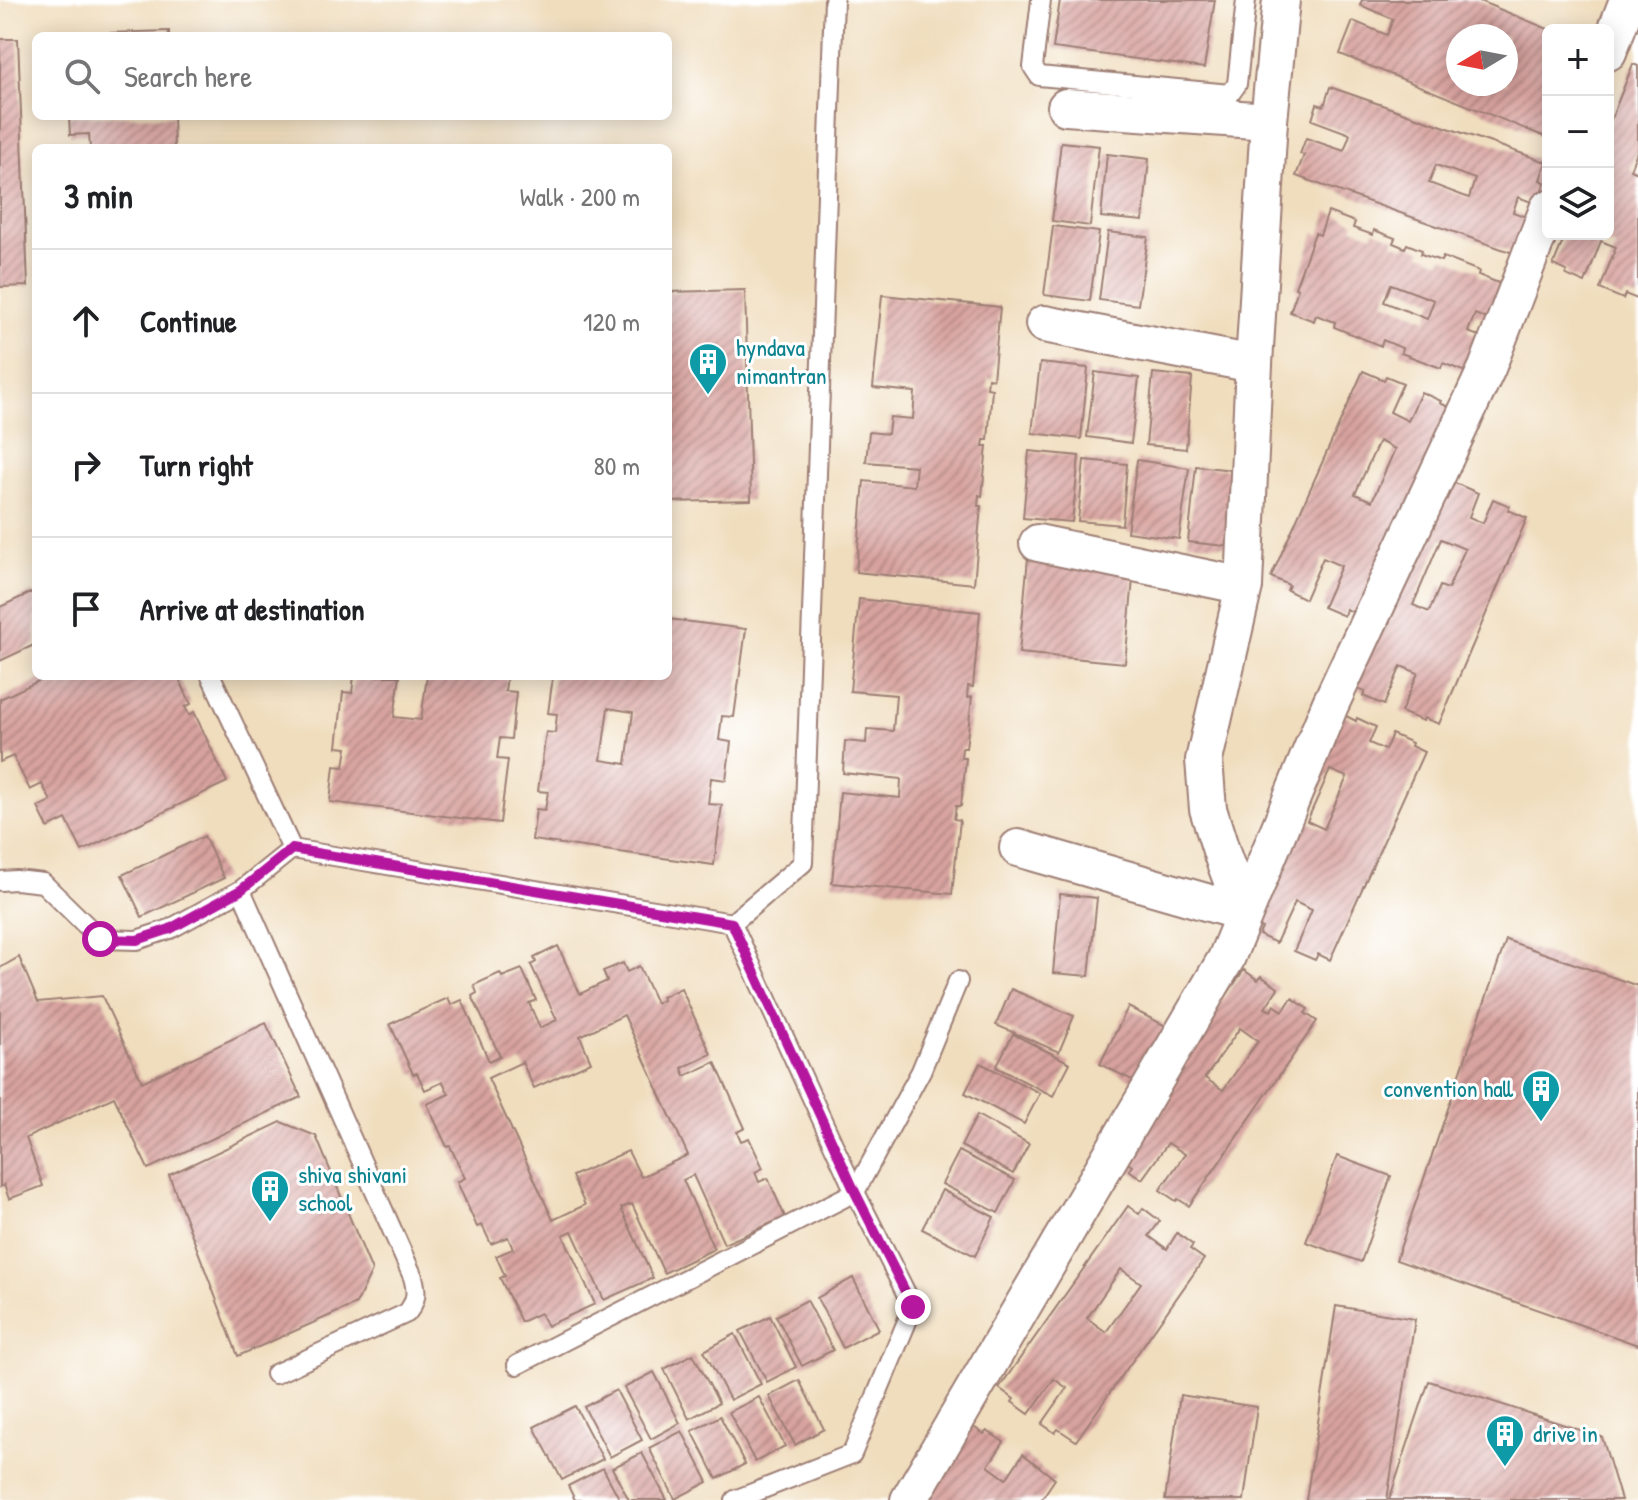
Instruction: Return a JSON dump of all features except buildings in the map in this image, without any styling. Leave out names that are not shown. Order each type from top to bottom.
[{"type":"street","points":[[1244,913],[1208,809],[1204,760],[1244,586],[1269,121],[1281,0]]},
{"type":"street","points":[[1614,36],[1628,0]]},
{"type":"street","points":[[1066,107],[1269,121]]},
{"type":"street","points":[[909,1500],[1226,959],[1330,705],[1487,368],[1542,225]]},
{"type":"street","points":[[1044,324],[1254,364]]},
{"type":"street","points":[[1038,543],[1244,586]]},
{"type":"street","points":[[1018,848],[1244,913]]},
{"type":"lane","points":[[0,881],[43,883],[100,939],[137,940],[170,929],[241,890],[292,849],[732,923],[803,863],[834,0]]},
{"type":"lane","points":[[1041,0],[1033,67],[1039,76],[1230,94],[1237,84],[1246,0]]},
{"type":"lane","points":[[213,680],[292,849]]},
{"type":"lane","points":[[241,890],[417,1291],[414,1304],[407,1313],[275,1374]]},
{"type":"lane","points":[[732,923],[855,1192],[913,1307],[852,1454],[735,1500]]},
{"type":"lane","points":[[517,1365],[855,1192],[921,1071],[958,981]]},
{"type":"place","name":"hyndava nimantran","points":[[708,396]]},
{"type":"place","name":"convention hall","points":[[1541,1123]]},
{"type":"place","name":"shiva shivani school","points":[[270,1223]]},
{"type":"place","name":"drive in","points":[[1505,1468]]},
{"type":"route","points":[[100,939],[137,940],[170,929],[241,890],[292,849],[732,923],[855,1192],[913,1307]]}]
